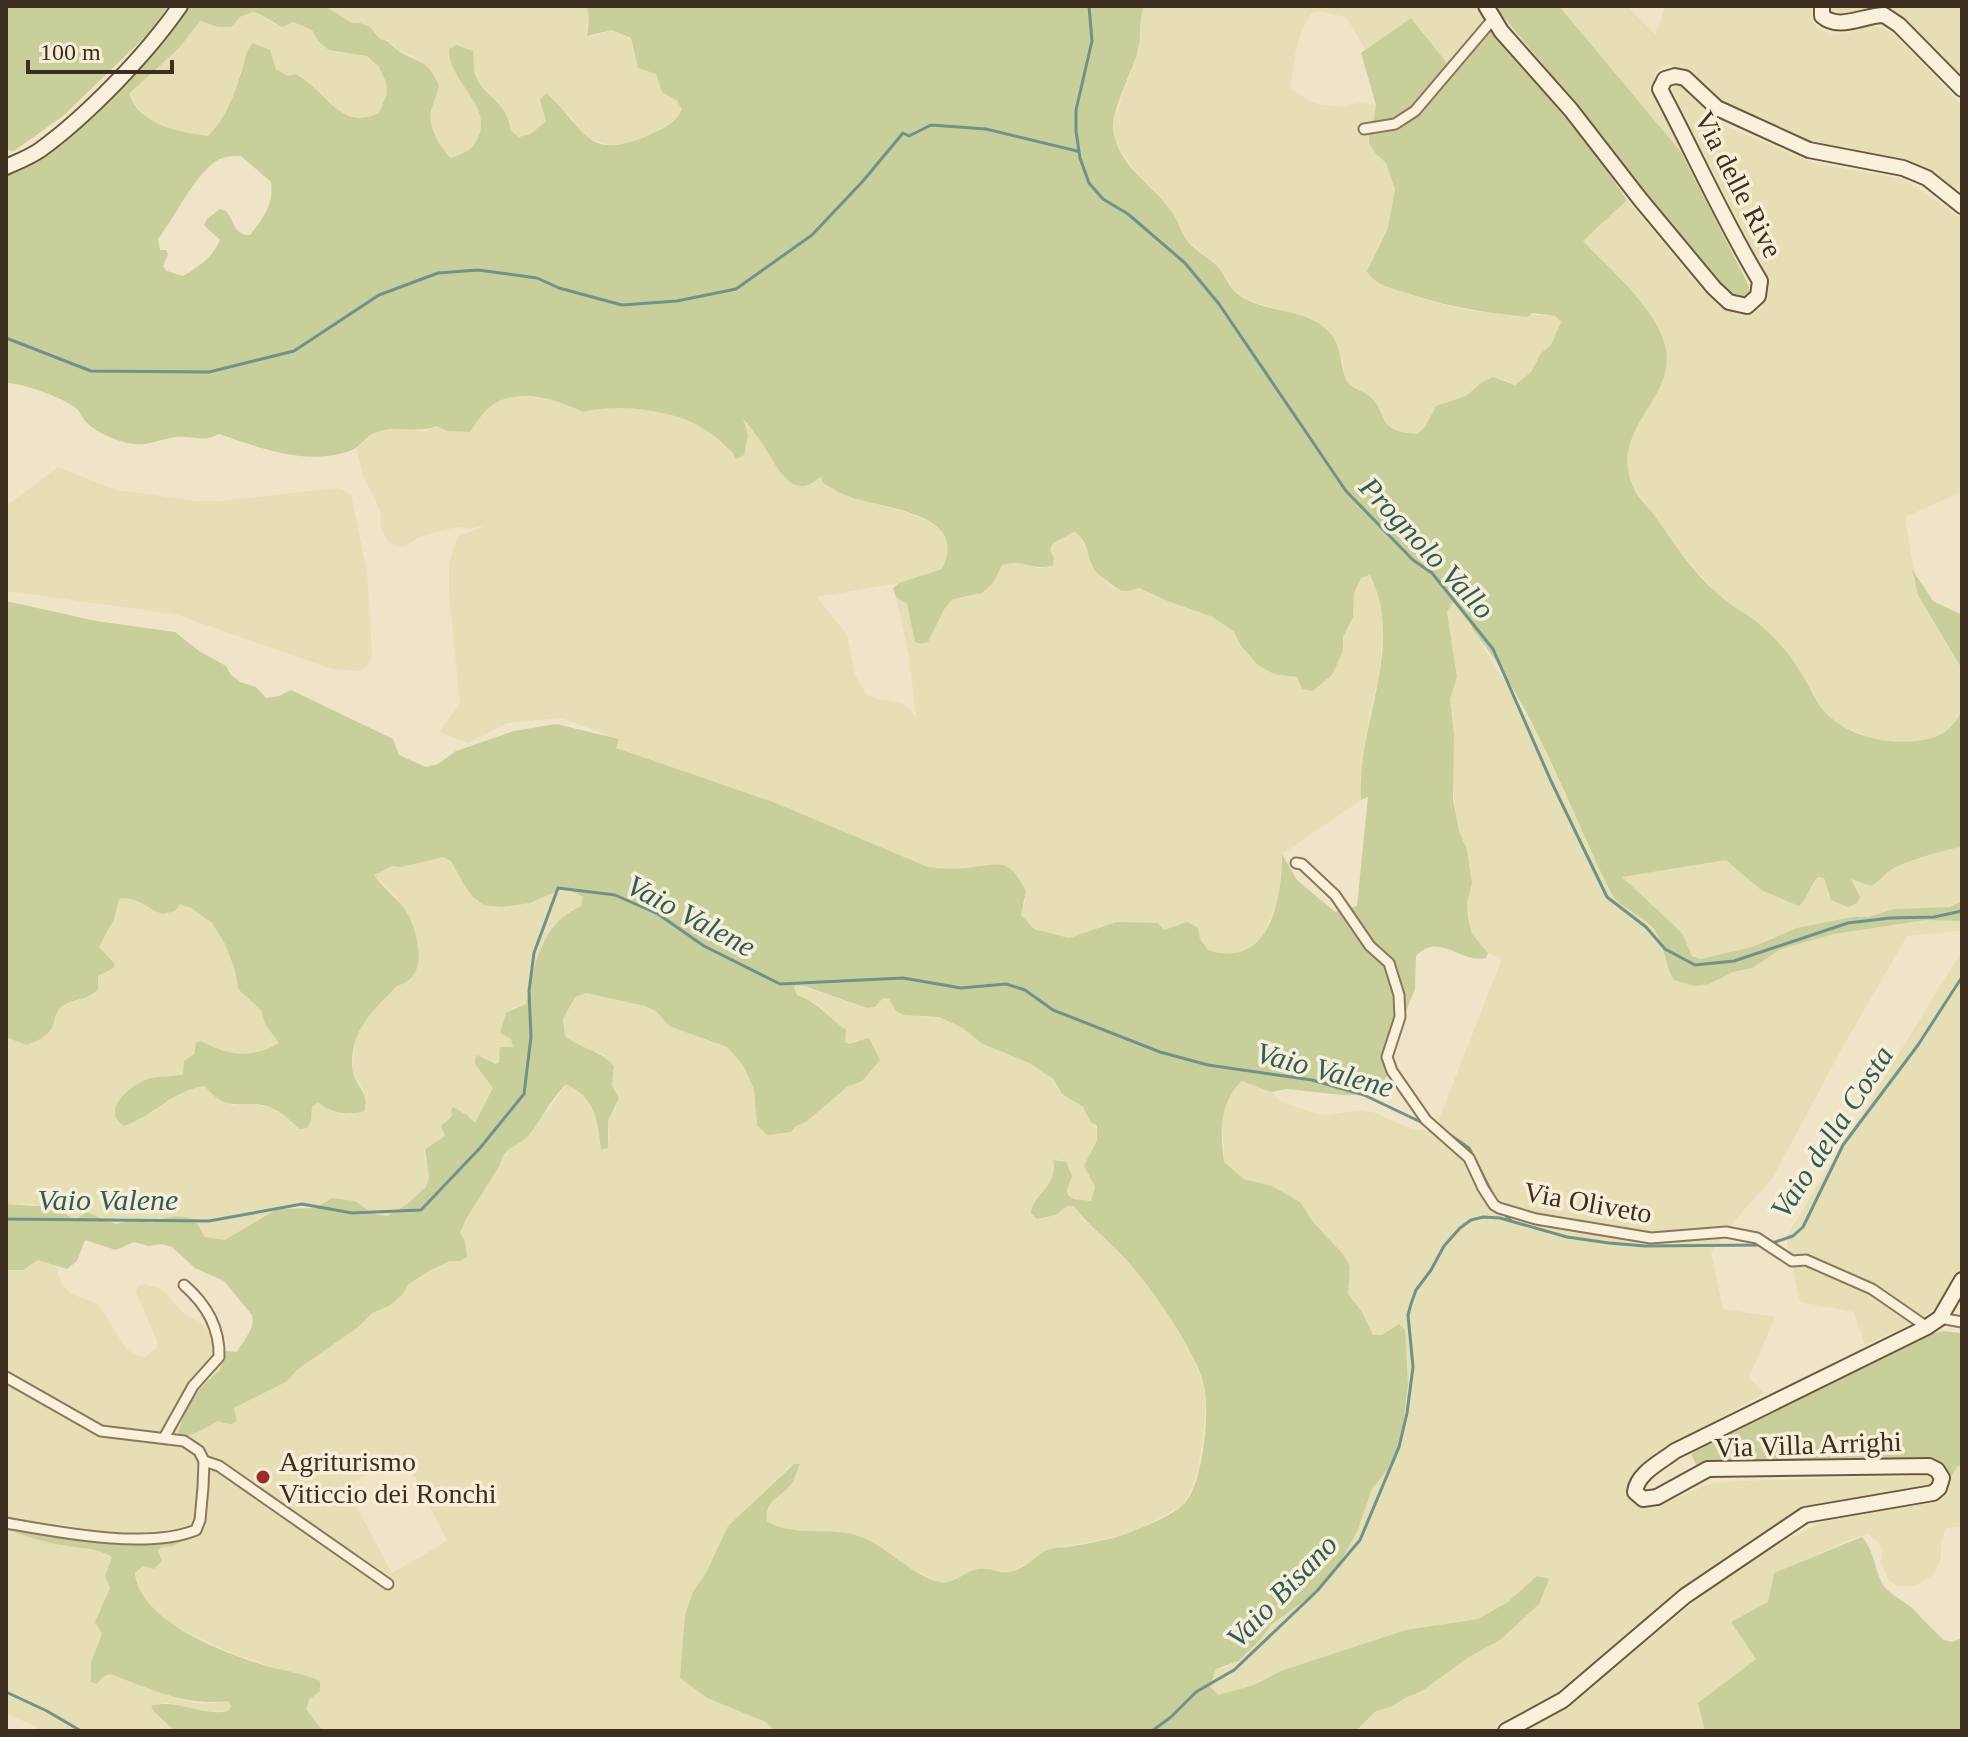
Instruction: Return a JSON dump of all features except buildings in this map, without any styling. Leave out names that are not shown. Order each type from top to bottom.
[{"type":"street","points":[[6,167],[38,152],[100,99],[180,6]]},
{"type":"street","points":[[1822,6],[1822,16],[1838,24],[1884,15],[1899,25],[1962,89]]},
{"type":"street","name":"Via delle Rive","points":[[1364,129],[1395,124],[1415,111],[1490,13],[1649,210],[1729,302],[1747,306],[1758,296],[1760,281],[1736,241],[1660,89],[1665,79],[1675,76],[1685,78],[1717,108],[1809,150],[1903,168],[1927,178],[1962,206]]},
{"type":"street","name":"Via Oliveto","points":[[1296,863],[1302,864],[1335,895],[1370,946],[1389,963],[1399,995],[1400,1017],[1387,1057],[1392,1071],[1426,1120],[1469,1158],[1494,1205],[1536,1219],[1651,1238],[1726,1232],[1757,1238],[1792,1261],[1806,1260],[1872,1289],[1933,1323]]},
{"type":"street","points":[[1933,1323],[1962,1280]]},
{"type":"street","points":[[164,1438],[193,1386],[219,1357],[220,1341],[208,1309],[184,1285]]},
{"type":"street","points":[[1933,1323],[1962,1322]]},
{"type":"street","name":"Via Villa Arrighi","points":[[1506,1731],[1563,1700],[1685,1596],[1805,1515],[1933,1493],[1939,1488],[1942,1478],[1937,1470],[1929,1466],[1913,1466],[1708,1469],[1657,1497],[1643,1499],[1635,1492],[1636,1484],[1643,1475],[1675,1451],[1933,1323]]},
{"type":"street","points":[[6,1377],[101,1431],[184,1441],[199,1451],[204,1461],[200,1520],[196,1530],[185,1535],[81,1536],[6,1523]]},
{"type":"street","points":[[204,1461],[219,1466],[388,1584]]},
{"type":"shaded area","points":[[325,6],[587,6],[589,20],[586,33],[591,37],[612,30],[631,39],[635,58],[656,74],[662,92],[682,108],[679,117],[664,128],[614,147],[591,139],[578,130],[571,116],[555,104],[554,99],[540,100],[546,120],[530,134],[519,137],[511,131],[510,120],[474,76],[475,69],[449,49],[458,80],[476,102],[483,121],[476,144],[466,153],[451,158],[440,148],[432,125],[430,114],[439,86],[431,71],[420,59],[398,50],[360,23],[352,23]]},
{"type":"shaded area","points":[[1144,6],[1478,6],[1485,24],[1454,72],[1411,18],[1366,50],[1346,17],[1318,11],[1311,14],[1301,32],[1290,88],[1311,102],[1323,105],[1376,105],[1369,130],[1376,154],[1386,163],[1395,189],[1388,228],[1367,270],[1372,279],[1425,300],[1469,311],[1557,316],[1561,322],[1557,335],[1541,353],[1531,372],[1514,385],[1492,377],[1466,396],[1436,406],[1425,427],[1417,434],[1401,433],[1389,427],[1367,394],[1350,386],[1343,361],[1291,313],[1251,301],[1232,290],[1227,277],[1215,263],[1186,240],[1174,215],[1147,188],[1117,145],[1112,125],[1139,50],[1139,20]]},
{"type":"shaded area","points":[[1559,6],[1627,6],[1656,35],[1665,6],[1812,6],[1812,19],[1816,26],[1830,35],[1849,33],[1872,25],[1889,31],[1962,106],[1962,198],[1909,162],[1807,143],[1722,103],[1687,70],[1668,65],[1655,74],[1652,88],[1681,152]]},
{"type":"shaded area","points":[[1832,6],[1962,6],[1962,78],[1927,41],[1892,13],[1872,9],[1840,18],[1831,16]]},
{"type":"shaded area","points":[[252,12],[275,25],[292,22],[312,30],[318,41],[367,56],[379,67],[386,82],[387,94],[379,113],[366,119],[342,114],[314,88],[275,69],[274,62],[248,49],[234,93],[220,122],[208,136],[178,132],[148,119],[132,101],[129,94],[179,48],[200,21],[218,27]]},
{"type":"shaded area","points":[[1672,83],[1679,85],[1727,127],[1817,164],[1904,179],[1962,219],[1962,488],[1959,493],[1905,517],[1918,595],[1962,669],[1962,710],[1948,731],[1937,739],[1903,743],[1877,741],[1838,724],[1821,709],[1786,652],[1765,629],[1717,594],[1680,552],[1633,486],[1627,467],[1628,447],[1631,435],[1658,388],[1666,350],[1648,311],[1583,241],[1627,200],[1723,309],[1738,315],[1755,313],[1763,306],[1769,289],[1673,91]]},
{"type":"shaded area","points":[[516,395],[564,402],[583,412],[605,406],[665,412],[703,427],[733,453],[741,415],[761,442],[821,475],[832,489],[937,525],[950,542],[949,555],[942,569],[899,583],[817,597],[847,635],[855,675],[866,694],[876,699],[903,703],[916,716],[909,656],[896,597],[907,604],[915,642],[921,644],[928,641],[953,599],[976,595],[993,583],[1001,565],[1015,561],[1042,569],[1054,558],[1050,550],[1053,543],[1073,532],[1080,535],[1092,567],[1113,588],[1124,592],[1139,588],[1213,617],[1234,632],[1241,646],[1279,674],[1297,677],[1301,684],[1314,691],[1332,675],[1353,617],[1354,593],[1361,578],[1370,575],[1377,589],[1384,622],[1379,675],[1360,780],[1361,800],[1282,854],[1279,898],[1263,935],[1248,949],[1227,954],[1208,950],[1200,939],[1198,928],[1180,924],[1163,930],[1101,926],[1087,934],[1069,938],[1048,934],[1028,925],[1021,915],[1026,900],[987,863],[978,867],[928,867],[615,748],[619,739],[561,718],[507,723],[468,743],[439,732],[460,703],[449,564],[457,537],[489,524],[470,529],[447,529],[399,547],[388,542],[380,526],[381,514],[363,476],[357,449],[373,433],[403,427],[424,432],[437,426],[447,431]]},
{"type":"shaded area","points":[[58,467],[116,490],[197,501],[337,488],[351,494],[367,572],[372,652],[369,665],[361,671],[332,669],[175,614],[6,591],[6,506]]},
{"type":"shaded area","points":[[1452,603],[1458,603],[1469,619],[1536,732],[1610,893],[1652,926],[1668,970],[1709,984],[1733,972],[1752,968],[1781,949],[1834,934],[1926,920],[1962,921],[1962,930],[1907,936],[1772,1179],[1711,1253],[1723,1309],[1775,1317],[1749,1377],[1764,1393],[1689,1436],[1640,1469],[1639,1504],[1654,1508],[1706,1485],[1735,1481],[1935,1478],[1933,1486],[1818,1506],[1775,1528],[1695,1581],[1565,1690],[1492,1731],[1356,1731],[1376,1711],[1422,1691],[1469,1657],[1500,1640],[1523,1588],[1508,1602],[1478,1619],[1458,1622],[1229,1693],[1218,1695],[1209,1685],[1216,1669],[1228,1667],[1260,1640],[1271,1625],[1308,1598],[1336,1570],[1357,1532],[1372,1489],[1396,1459],[1405,1424],[1408,1385],[1382,1336],[1373,1335],[1362,1312],[1348,1294],[1350,1266],[1343,1254],[1313,1222],[1300,1202],[1272,1186],[1244,1179],[1224,1162],[1222,1119],[1227,1099],[1242,1081],[1271,1092],[1281,1101],[1323,1116],[1361,1110],[1409,1128],[1434,1132],[1502,959],[1488,953],[1472,934],[1468,918],[1467,903],[1472,883],[1452,785],[1454,734],[1450,698],[1457,676],[1447,611]]},
{"type":"shaded area","points":[[1962,847],[1962,901],[1950,907],[1894,909],[1868,917],[1852,917],[1701,959],[1692,956],[1682,933],[1621,877],[1727,860],[1761,890],[1804,902],[1811,884],[1818,877],[1824,878],[1828,896],[1857,891],[1851,879],[1887,872]]},
{"type":"shaded area","points":[[444,857],[451,861],[463,883],[537,900],[562,889],[569,889],[583,897],[581,906],[569,911],[533,973],[526,1004],[512,1008],[505,1036],[511,1039],[513,1047],[503,1047],[499,1062],[491,1062],[485,1078],[493,1088],[475,1124],[453,1108],[452,1116],[444,1121],[445,1136],[424,1150],[429,1178],[426,1187],[406,1205],[380,1217],[355,1201],[326,1200],[315,1208],[297,1206],[277,1209],[226,1240],[205,1237],[199,1227],[184,1217],[169,1217],[154,1223],[139,1218],[116,1224],[86,1212],[76,1220],[30,1204],[6,1204],[6,1037],[26,1045],[44,1037],[51,1031],[57,1011],[65,1004],[90,997],[98,989],[98,976],[112,969],[99,947],[114,919],[119,899],[132,899],[163,914],[180,904],[212,923],[225,944],[238,989],[261,1010],[265,1024],[279,1043],[259,1054],[244,1055],[222,1053],[202,1041],[183,1074],[149,1079],[134,1086],[120,1099],[136,1122],[192,1087],[205,1086],[218,1099],[233,1106],[251,1104],[273,1108],[300,1129],[311,1121],[312,1107],[318,1102],[351,1115],[365,1093],[352,1072],[355,1042],[367,1015],[395,986],[409,980],[397,897],[374,875],[392,866],[401,867]]},
{"type":"shaded area","points":[[1962,951],[1962,1266],[1934,1309],[1915,1322],[1865,1345],[1854,1312],[1800,1302],[1786,1237]]},
{"type":"shaded area","points":[[797,985],[867,1008],[875,1007],[883,998],[889,999],[895,1008],[926,1018],[939,1017],[963,1028],[981,1043],[1008,1052],[1045,1072],[1062,1094],[1086,1110],[1098,1132],[1090,1151],[1088,1175],[1093,1179],[1094,1197],[1085,1202],[1068,1195],[1066,1162],[1057,1159],[1053,1160],[1054,1175],[1032,1206],[1038,1219],[1074,1206],[1134,1269],[1173,1321],[1191,1352],[1206,1392],[1205,1420],[1198,1471],[1185,1504],[1138,1530],[1050,1549],[1012,1572],[975,1569],[948,1582],[939,1582],[910,1568],[882,1547],[837,1532],[784,1530],[767,1521],[766,1514],[773,1499],[791,1484],[794,1464],[790,1466],[728,1526],[707,1571],[693,1592],[685,1615],[680,1677],[707,1698],[766,1722],[775,1731],[323,1731],[306,1709],[313,1696],[278,1669],[229,1652],[174,1626],[153,1609],[141,1594],[135,1574],[143,1566],[154,1569],[157,1552],[162,1547],[193,1538],[190,1528],[124,1533],[6,1518],[6,1270],[27,1268],[38,1260],[55,1264],[62,1284],[71,1294],[98,1304],[127,1350],[146,1357],[157,1347],[157,1341],[136,1292],[138,1286],[145,1284],[162,1289],[184,1314],[199,1321],[226,1351],[220,1370],[201,1387],[196,1433],[218,1420],[229,1425],[237,1421],[234,1408],[286,1382],[298,1369],[357,1328],[372,1313],[389,1306],[409,1284],[450,1261],[459,1261],[460,1233],[500,1165],[502,1156],[509,1147],[530,1134],[566,1083],[581,1091],[592,1104],[601,1145],[609,1138],[608,1121],[617,1105],[612,1086],[614,1066],[602,1054],[565,1036],[563,1019],[575,997],[586,993],[645,1006],[656,1011],[669,1026],[727,1047],[743,1064],[754,1089],[757,1125],[777,1134],[791,1132],[847,1087],[862,1081],[859,1039],[849,1044],[845,1042],[842,1027],[820,1005],[794,991]],"holes":[[[391,1461],[415,1477],[447,1541],[392,1573],[346,1487]]]},
{"type":"shaded area","points":[[1962,1465],[1962,1526],[1946,1528],[1941,1541],[1941,1558],[1934,1574],[1916,1586],[1898,1586],[1889,1581],[1881,1562],[1883,1550],[1868,1534],[1774,1573],[1756,1659],[1698,1703],[1705,1731],[1525,1731],[1573,1703],[1703,1594],[1783,1542],[1822,1522],[1938,1501],[1948,1494],[1951,1476]]},
{"type":"shaded area","points":[[6,1529],[66,1546],[102,1551],[112,1557],[105,1576],[110,1588],[95,1622],[102,1634],[91,1662],[99,1682],[110,1674],[182,1700],[203,1704],[228,1701],[232,1706],[228,1711],[204,1712],[165,1702],[154,1713],[175,1731],[37,1731],[36,1727],[6,1713]]},
{"type":"green space","points":[[6,6],[168,6],[151,31],[63,116],[14,151],[6,150]]},
{"type":"green space","points":[[190,6],[325,6],[352,23],[370,27],[380,39],[425,65],[435,76],[439,86],[431,111],[431,124],[439,143],[451,158],[472,148],[481,123],[475,102],[450,61],[449,49],[456,45],[473,51],[474,68],[480,85],[501,107],[511,131],[519,137],[530,134],[546,121],[540,100],[546,93],[589,138],[599,144],[628,143],[659,130],[677,118],[682,109],[677,101],[662,92],[656,74],[638,68],[631,38],[612,30],[587,36],[587,6],[1144,6],[1137,54],[1113,122],[1116,142],[1129,165],[1172,212],[1189,243],[1218,267],[1235,292],[1258,304],[1319,324],[1336,342],[1349,384],[1375,402],[1388,425],[1417,434],[1425,427],[1436,406],[1466,396],[1482,382],[1493,377],[1515,385],[1531,372],[1541,353],[1551,345],[1561,322],[1556,316],[1533,313],[1527,317],[1439,303],[1386,286],[1367,271],[1388,228],[1395,189],[1386,163],[1369,143],[1376,105],[1361,53],[1411,18],[1454,72],[1485,24],[1593,150],[1627,200],[1583,241],[1644,306],[1662,335],[1666,350],[1666,368],[1661,384],[1629,448],[1628,466],[1637,493],[1701,577],[1719,595],[1756,621],[1786,651],[1823,710],[1842,726],[1878,740],[1916,741],[1944,733],[1962,710],[1962,847],[1897,866],[1872,886],[1851,879],[1860,897],[1857,903],[1848,907],[1831,900],[1824,878],[1818,877],[1799,906],[1761,890],[1726,860],[1622,877],[1682,933],[1692,956],[1701,959],[1752,947],[1797,928],[1852,917],[1868,917],[1894,909],[1950,907],[1962,901],[1962,921],[1926,920],[1834,934],[1781,949],[1752,968],[1733,972],[1709,984],[1695,986],[1674,980],[1654,929],[1613,896],[1532,722],[1458,603],[1452,603],[1447,612],[1457,677],[1450,699],[1454,734],[1453,799],[1459,831],[1467,850],[1472,883],[1467,903],[1468,918],[1472,934],[1488,953],[1486,958],[1467,957],[1441,947],[1425,949],[1416,956],[1415,989],[1395,1028],[1390,1072],[1380,1086],[1355,1095],[1342,1095],[1287,1089],[1271,1092],[1242,1081],[1225,1108],[1222,1129],[1224,1162],[1244,1179],[1272,1186],[1300,1202],[1313,1222],[1343,1254],[1350,1266],[1348,1294],[1362,1312],[1373,1335],[1382,1335],[1399,1324],[1405,1330],[1408,1385],[1401,1444],[1396,1459],[1372,1489],[1357,1532],[1336,1570],[1308,1598],[1271,1625],[1238,1661],[1216,1669],[1210,1686],[1218,1695],[1406,1630],[1478,1619],[1508,1602],[1537,1576],[1549,1579],[1539,1604],[1500,1640],[1469,1657],[1422,1691],[1376,1711],[1356,1731],[775,1731],[766,1722],[707,1698],[680,1678],[685,1615],[693,1592],[707,1571],[728,1526],[794,1464],[800,1464],[793,1481],[771,1503],[767,1521],[787,1529],[844,1533],[867,1539],[917,1573],[939,1582],[954,1580],[978,1569],[1014,1571],[1050,1549],[1109,1539],[1138,1529],[1185,1503],[1196,1480],[1205,1432],[1205,1391],[1201,1375],[1182,1337],[1141,1278],[1074,1206],[1067,1206],[1056,1215],[1037,1219],[1031,1213],[1052,1177],[1053,1160],[1066,1162],[1072,1176],[1068,1195],[1091,1201],[1095,1187],[1084,1166],[1097,1140],[1097,1126],[1091,1122],[1083,1107],[1062,1094],[1053,1079],[1029,1063],[981,1043],[963,1028],[939,1017],[904,1015],[896,1011],[889,999],[883,998],[875,1007],[867,1008],[807,987],[794,987],[797,995],[818,1006],[846,1030],[845,1042],[849,1044],[869,1038],[880,1060],[862,1081],[847,1087],[791,1132],[767,1135],[757,1125],[754,1089],[743,1065],[727,1047],[669,1026],[656,1011],[645,1006],[586,993],[575,997],[563,1019],[565,1036],[603,1056],[614,1066],[612,1086],[619,1098],[608,1121],[608,1148],[601,1149],[596,1119],[589,1103],[566,1084],[529,1135],[505,1154],[466,1219],[460,1233],[465,1241],[467,1257],[429,1271],[409,1284],[389,1306],[372,1313],[357,1328],[298,1369],[286,1382],[234,1408],[237,1421],[232,1424],[218,1421],[196,1433],[180,1438],[177,1436],[185,1411],[201,1387],[220,1370],[226,1351],[237,1352],[252,1325],[252,1315],[224,1281],[195,1268],[172,1247],[134,1242],[116,1250],[85,1240],[77,1261],[67,1269],[38,1260],[23,1270],[6,1270],[6,1204],[52,1207],[76,1220],[86,1212],[116,1224],[139,1218],[153,1223],[170,1217],[183,1217],[194,1221],[205,1237],[225,1240],[277,1209],[315,1208],[332,1198],[355,1201],[374,1214],[387,1216],[406,1205],[426,1187],[429,1178],[425,1149],[445,1136],[441,1126],[452,1116],[453,1107],[475,1123],[493,1088],[475,1064],[475,1058],[477,1055],[496,1064],[499,1062],[500,1047],[513,1047],[511,1039],[500,1033],[506,1013],[526,1004],[536,961],[548,934],[567,914],[581,906],[583,897],[562,889],[530,903],[502,907],[484,905],[473,897],[451,861],[444,857],[401,867],[392,866],[374,875],[409,916],[419,958],[414,974],[396,987],[371,1013],[355,1042],[352,1070],[365,1097],[364,1111],[340,1112],[318,1102],[312,1107],[307,1128],[300,1129],[274,1109],[265,1105],[222,1101],[205,1086],[184,1092],[124,1126],[117,1120],[115,1112],[121,1098],[143,1081],[183,1074],[184,1061],[194,1054],[196,1043],[201,1041],[240,1054],[259,1052],[279,1043],[265,1024],[261,1010],[238,989],[225,944],[212,923],[180,904],[175,911],[163,914],[137,901],[125,899],[119,899],[114,919],[99,947],[115,964],[98,976],[98,989],[90,996],[60,1008],[51,1029],[38,1040],[26,1045],[6,1037],[6,601],[96,621],[175,632],[199,651],[226,666],[240,682],[256,687],[266,698],[291,690],[393,739],[399,755],[426,767],[438,764],[456,751],[514,731],[556,724],[619,739],[616,748],[773,802],[928,867],[1005,866],[1015,874],[1026,891],[1021,915],[1034,929],[1069,938],[1116,922],[1158,923],[1164,930],[1187,922],[1198,928],[1200,939],[1208,950],[1229,953],[1246,950],[1259,940],[1275,909],[1282,854],[1297,880],[1335,912],[1357,906],[1368,797],[1361,800],[1361,772],[1382,658],[1380,602],[1370,575],[1361,578],[1354,593],[1353,617],[1343,637],[1343,651],[1332,675],[1313,691],[1302,689],[1297,677],[1274,674],[1258,665],[1241,646],[1234,632],[1213,617],[1139,588],[1128,591],[1117,589],[1098,574],[1084,542],[1074,532],[1053,543],[1050,550],[1053,565],[1002,565],[993,583],[982,593],[953,599],[928,642],[921,644],[915,642],[907,604],[896,597],[893,588],[899,583],[942,569],[948,551],[945,537],[936,526],[923,518],[848,496],[823,483],[821,476],[811,484],[793,484],[779,470],[743,418],[748,435],[744,455],[736,459],[712,434],[678,417],[628,408],[583,412],[549,399],[512,397],[490,407],[470,432],[447,431],[437,426],[385,430],[373,433],[352,450],[319,457],[285,454],[219,434],[208,438],[176,437],[144,444],[127,443],[96,430],[76,408],[62,400],[31,388],[6,383],[6,176],[51,148],[92,114],[166,40]],"holes":[[[252,12],[282,27],[293,22],[312,30],[318,41],[329,50],[367,56],[379,67],[386,82],[387,94],[379,113],[365,117],[343,113],[306,81],[295,74],[288,76],[276,69],[270,50],[253,43],[228,107],[208,136],[162,126],[142,114],[129,94],[179,48],[200,21],[218,27],[231,27],[240,17]],[[241,156],[271,182],[271,197],[264,216],[250,235],[245,235],[237,230],[226,211],[220,209],[204,225],[220,240],[209,257],[183,276],[167,271],[163,266],[168,254],[166,250],[160,250],[158,239],[205,171],[222,158]]]},
{"type":"green space","points":[[1494,6],[1559,6],[1681,152],[1748,284],[1746,297],[1731,293],[1715,278]]},
{"type":"green space","points":[[1912,569],[1933,601],[1962,615],[1962,669],[1918,595]]},
{"type":"green space","points":[[1943,1331],[1962,1333],[1962,1465],[1951,1476],[1943,1463],[1926,1458],[1783,1460],[1698,1468],[1691,1454],[1746,1421],[1922,1337]]},
{"type":"green space","points":[[6,1518],[105,1532],[137,1533],[189,1528],[198,1534],[173,1546],[162,1547],[158,1551],[162,1561],[154,1569],[143,1566],[135,1573],[140,1590],[151,1606],[184,1632],[260,1664],[320,1681],[320,1691],[310,1699],[306,1709],[323,1731],[175,1731],[151,1706],[170,1704],[218,1712],[228,1711],[231,1706],[228,1701],[182,1699],[110,1674],[97,1684],[91,1682],[91,1662],[102,1634],[95,1622],[110,1588],[105,1576],[112,1557],[13,1532],[6,1529]]},
{"type":"green space","points":[[1862,1537],[1888,1590],[1912,1608],[1944,1640],[1952,1642],[1962,1638],[1962,1731],[1705,1731],[1698,1703],[1756,1659],[1731,1622],[1768,1602],[1774,1573]]},
{"type":"waterway","name":"Prognolo Vallo","points":[[1089,6],[1092,41],[1076,110],[1080,158],[1089,183],[1103,199],[1128,214],[1185,263],[1219,304],[1346,491],[1413,560],[1432,573],[1493,649],[1551,781],[1607,897],[1646,927],[1665,949],[1695,965],[1734,961],[1848,923],[1934,917],[1962,911]]},
{"type":"waterway","points":[[6,338],[91,371],[209,372],[294,351],[379,295],[438,273],[478,270],[537,278],[559,288],[622,305],[677,301],[736,289],[812,235],[903,133],[909,136],[931,125],[986,129],[1077,151]]},
{"type":"waterway","name":"Vaio Valene","points":[[6,1219],[209,1221],[302,1204],[352,1213],[421,1210],[480,1148],[524,1094],[531,1037],[529,991],[534,953],[558,888],[615,895],[658,914],[704,946],[780,984],[903,978],[961,988],[1006,984],[1025,990],[1053,1010],[1160,1052],[1208,1065],[1312,1080],[1364,1095],[1425,1124]]},
{"type":"waterway","name":"Vaio della Costa","points":[[1772,1243],[1793,1236],[1803,1227],[1843,1145],[1918,1045],[1962,977]]},
{"type":"waterway","name":"Vaio Valene","points":[[1440,1128],[1469,1148],[1493,1195]]},
{"type":"waterway","name":"Vaio Bisano","points":[[1503,1212],[1511,1221]]},
{"type":"waterway","name":"Vaio Bisano","points":[[1152,1731],[1196,1692],[1234,1670],[1317,1591],[1360,1540],[1399,1447],[1407,1413],[1413,1367],[1408,1315],[1411,1304],[1416,1290],[1444,1246],[1460,1228],[1471,1220],[1483,1217],[1500,1218],[1567,1237],[1609,1243],[1645,1246],[1761,1245]]},
{"type":"waterway","name":"Vaio Bisano","points":[[6,1692],[81,1731]]},
{"type":"place","name":"Agriturismo Viticcio dei Ronchi","points":[[263,1477]]}]
